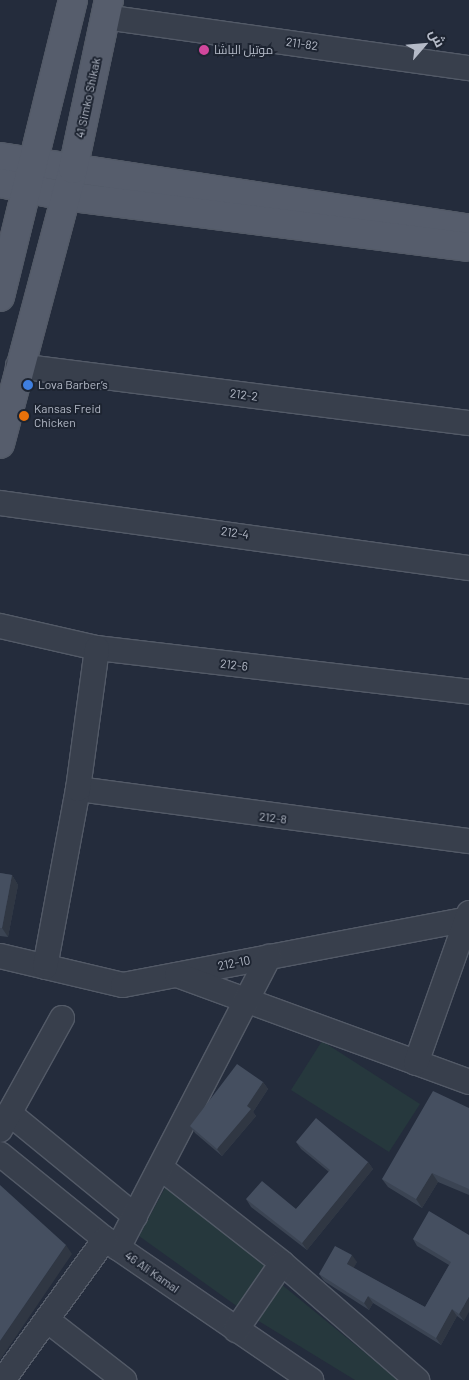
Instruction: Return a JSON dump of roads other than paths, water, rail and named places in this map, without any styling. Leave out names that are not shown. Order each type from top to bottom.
[{"type":"main road","points":[[0,297],[29,187],[73,0]]},
{"type":"main road","name":"41 Simko Shikak","points":[[0,444],[18,366],[73,169],[107,9]]},
{"type":"main road","points":[[0,157],[35,160],[73,169],[469,229]]},
{"type":"main road","points":[[0,183],[29,187],[65,196],[469,248]]},
{"type":"street","name":"211-82","points":[[107,9],[469,68]]},
{"type":"street","name":"212-2","points":[[18,366],[469,424]]},
{"type":"street","name":"212-4","points":[[0,502],[469,568]]},
{"type":"street","name":"212-6","points":[[0,626],[97,648],[469,692]]},
{"type":"street","points":[[45,967],[78,789],[97,648]]},
{"type":"street","name":"212-8","points":[[78,789],[469,841]]},
{"type":"street","points":[[416,1063],[469,919],[469,913]]},
{"type":"street","name":"212-10","points":[[0,956],[123,985],[469,919]]},
{"type":"street","points":[[3,1380],[47,1320],[135,1216],[269,957]]},
{"type":"street","points":[[175,975],[248,998],[469,1082]]},
{"type":"street","points":[[62,1018],[5,1121],[135,1216]]},
{"type":"street","name":"46 Ali Kamal","points":[[0,1154],[111,1244],[312,1380]]},
{"type":"street","points":[[161,1168],[282,1263],[417,1380]]},
{"type":"street","points":[[236,1330],[282,1263]]},
{"type":"street","points":[[47,1320],[124,1380]]},
{"type":"place","name":"موتيل الباشا","points":[[204,50]]},
{"type":"place","name":"Lova Barber’s","points":[[28,385]]},
{"type":"place","name":"Kansas Freid Chicken","points":[[24,416]]}]
